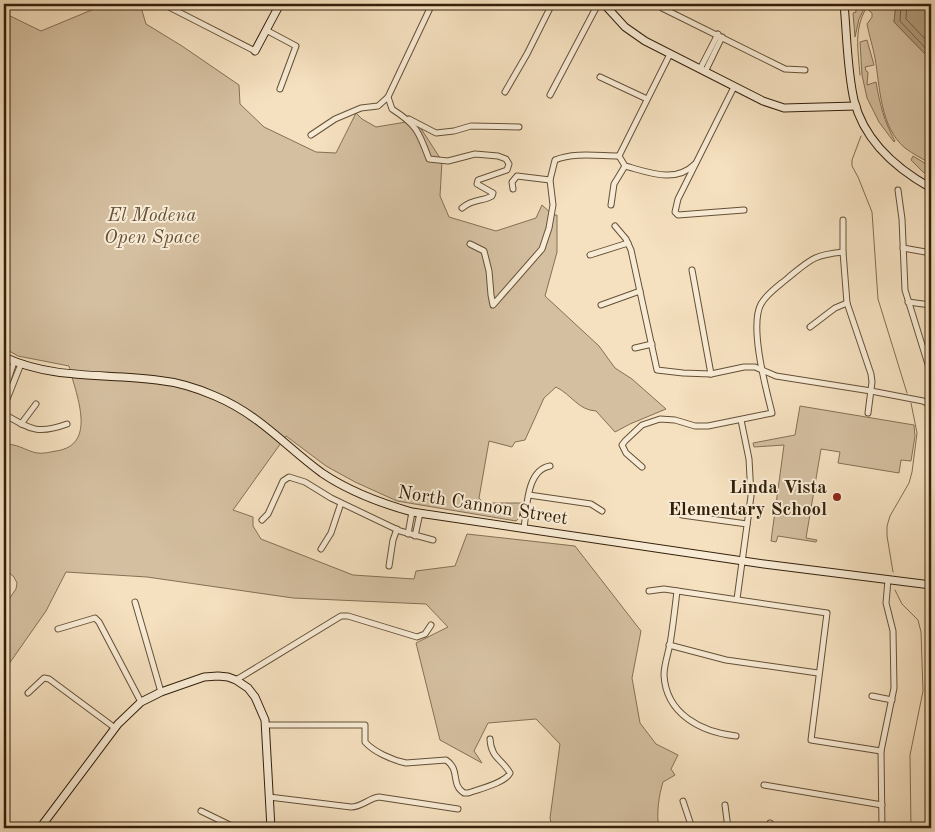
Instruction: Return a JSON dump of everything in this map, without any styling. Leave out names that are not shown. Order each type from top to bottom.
[{"type":"main road","points":[[255,51],[280,4]]},
{"type":"main road","points":[[604,4],[625,27],[636,35],[763,101],[784,108],[856,106]]},
{"type":"main road","points":[[844,4],[850,70],[856,106],[868,132],[887,157],[904,172],[931,188]]},
{"type":"main road","name":"North Cannon Street","points":[[4,358],[46,371],[78,376],[140,378],[165,381],[215,396],[259,420],[333,480],[367,498],[416,512],[742,561],[931,585]]},
{"type":"main road","points":[[40,828],[115,728],[141,702],[161,692],[204,677],[218,676],[236,680],[248,688],[262,709],[265,725],[271,828]]},
{"type":"street","points":[[163,4],[255,51]]},
{"type":"street","points":[[311,135],[335,119],[361,108],[378,106],[388,97],[432,4]]},
{"type":"street","points":[[505,92],[527,54],[552,4]]},
{"type":"street","points":[[550,95],[598,4]]},
{"type":"street","points":[[658,4],[662,8],[785,69],[805,70]]},
{"type":"street","points":[[266,30],[296,46],[280,89]]},
{"type":"street","points":[[702,70],[720,36]]},
{"type":"street","points":[[619,156],[670,54]]},
{"type":"street","points":[[600,77],[647,98]]},
{"type":"street","points":[[734,86],[678,199],[675,210],[676,214],[744,210]]},
{"type":"street","points":[[388,97],[392,109],[436,133],[454,131],[471,126],[519,127]]},
{"type":"street","points":[[407,118],[418,131],[429,159],[448,161],[475,154],[498,156],[506,159],[509,164],[507,170],[478,180],[477,184],[491,191],[493,193],[492,196],[477,199],[462,208]]},
{"type":"street","points":[[470,244],[484,251],[489,271],[493,305],[542,249],[550,228],[554,205],[550,180],[555,160],[592,155],[619,156]]},
{"type":"street","points":[[619,156],[625,166],[668,176],[684,173],[695,164]]},
{"type":"street","points":[[611,205],[614,184],[625,166]]},
{"type":"street","points":[[513,189],[512,182],[517,176],[550,180]]},
{"type":"street","points":[[898,190],[902,219],[905,290],[931,374]]},
{"type":"street","points":[[843,220],[843,252],[847,303],[871,374],[872,391],[868,412]]},
{"type":"street","points":[[615,226],[628,243],[657,370],[710,374],[744,367],[755,367],[776,376],[872,391],[931,404]]},
{"type":"street","points":[[590,255],[628,243]]},
{"type":"street","points":[[903,248],[931,253]]},
{"type":"street","points":[[642,467],[626,453],[622,446],[642,425],[660,419],[675,420],[695,426],[708,426],[772,414],[762,371],[756,323],[758,310],[765,298],[808,262],[822,254],[843,252]]},
{"type":"street","points":[[692,270],[710,374]]},
{"type":"street","points":[[601,305],[640,291]]},
{"type":"street","points":[[908,302],[931,305]]},
{"type":"street","points":[[810,327],[835,308],[847,303]]},
{"type":"street","points":[[635,348],[652,344]]},
{"type":"street","points":[[4,392],[18,363]]},
{"type":"street","points":[[4,403],[8,399],[18,363]]},
{"type":"street","points":[[21,424],[36,404]]},
{"type":"street","points":[[4,414],[29,428],[42,431],[67,424]]},
{"type":"street","points":[[737,599],[751,496],[749,459],[741,420]]},
{"type":"street","points":[[524,528],[532,481],[543,467],[550,466]]},
{"type":"street","points":[[262,520],[268,514],[286,479],[291,478],[305,482],[341,503],[408,534],[433,540]]},
{"type":"street","points":[[529,495],[591,504],[602,512]]},
{"type":"street","points":[[322,549],[331,533],[341,503]]},
{"type":"street","points":[[408,534],[416,512]]},
{"type":"street","points":[[415,536],[416,512]]},
{"type":"street","points":[[682,515],[747,524]]},
{"type":"street","points":[[389,566],[393,540],[397,529]]},
{"type":"street","points":[[882,828],[881,751],[894,688],[893,631],[886,603],[888,580]]},
{"type":"street","points":[[677,590],[670,645],[664,673],[666,688],[672,704],[688,720],[706,730],[736,736]]},
{"type":"street","points":[[649,591],[677,590],[827,613],[811,740],[881,751]]},
{"type":"street","points":[[135,602],[161,692]]},
{"type":"street","points":[[236,680],[332,620],[345,615],[417,637],[425,634],[431,625]]},
{"type":"street","points":[[58,628],[95,618],[99,622],[141,702]]},
{"type":"street","points":[[670,645],[726,660],[818,673]]},
{"type":"street","points":[[28,693],[44,678],[49,680],[115,728]]},
{"type":"street","points":[[872,696],[892,700]]},
{"type":"street","points":[[265,725],[365,725],[365,742],[371,748],[406,763],[446,760],[454,767],[456,785],[459,790],[468,793],[507,778],[510,773],[494,757],[490,746],[490,739]]},
{"type":"street","points":[[764,785],[882,805]]},
{"type":"street","points":[[270,797],[351,807],[360,806],[379,797],[458,809]]},
{"type":"street","points":[[683,801],[692,828]]},
{"type":"street","points":[[725,805],[728,828]]},
{"type":"street","points":[[201,811],[236,828]]},
{"type":"green space","name":"El Modena Open Space","points":[[106,4],[140,4],[146,24],[239,85],[240,104],[264,127],[316,152],[336,153],[356,113],[376,127],[406,122],[420,127],[442,161],[440,196],[449,217],[496,231],[536,218],[542,205],[553,215],[557,215],[557,252],[545,296],[599,346],[615,368],[632,379],[666,409],[615,432],[596,411],[584,408],[556,387],[544,398],[525,440],[515,442],[512,447],[489,441],[479,498],[483,503],[522,503],[520,517],[516,521],[397,501],[355,482],[326,466],[286,436],[233,510],[253,517],[253,526],[261,539],[353,575],[414,579],[416,571],[455,566],[467,534],[575,546],[641,631],[632,678],[640,723],[656,744],[678,755],[671,769],[675,775],[663,782],[659,799],[659,828],[552,828],[550,818],[560,744],[536,719],[488,723],[474,751],[482,763],[440,740],[416,643],[448,627],[426,604],[293,598],[147,577],[66,572],[46,611],[4,671],[4,606],[16,589],[17,583],[14,577],[4,568],[4,445],[8,444],[39,453],[69,447],[77,439],[81,428],[81,416],[69,366],[18,356],[4,348],[4,13],[41,31]]},
{"type":"green space","points":[[855,4],[896,4],[894,22],[931,60],[931,164],[905,148],[890,129],[882,106],[875,58],[867,24],[872,17],[872,13],[865,7],[859,19],[855,37],[853,13],[856,12]]},
{"type":"green space","points":[[867,40],[874,65],[865,67],[868,72],[867,85],[876,82],[883,113],[894,142],[879,122],[867,98],[862,75],[860,42]]},
{"type":"green space","points":[[913,156],[931,167],[931,176],[923,172],[911,160]]},
{"type":"green space","points":[[800,406],[914,425],[915,436],[911,461],[901,460],[899,473],[838,463],[840,452],[821,449],[806,538],[817,540],[816,542],[778,536],[776,542],[771,541],[784,445],[754,447],[753,443],[795,435]]},
{"type":"water","points":[[896,4],[931,4],[931,60],[894,22]]},
{"type":"waterway","points":[[860,75],[859,29],[864,12],[869,4]]},
{"type":"waterway","points":[[861,136],[852,160],[852,166],[872,212],[878,299],[907,393]]},
{"type":"waterway","points":[[893,572],[887,526],[890,516],[909,483],[912,472],[917,433],[911,403]]},
{"type":"waterway","points":[[895,590],[902,604],[918,620],[921,632],[923,691],[910,755],[911,828]]},
{"type":"place","name":"Linda Vista Elementary School","points":[[837,497]]}]
